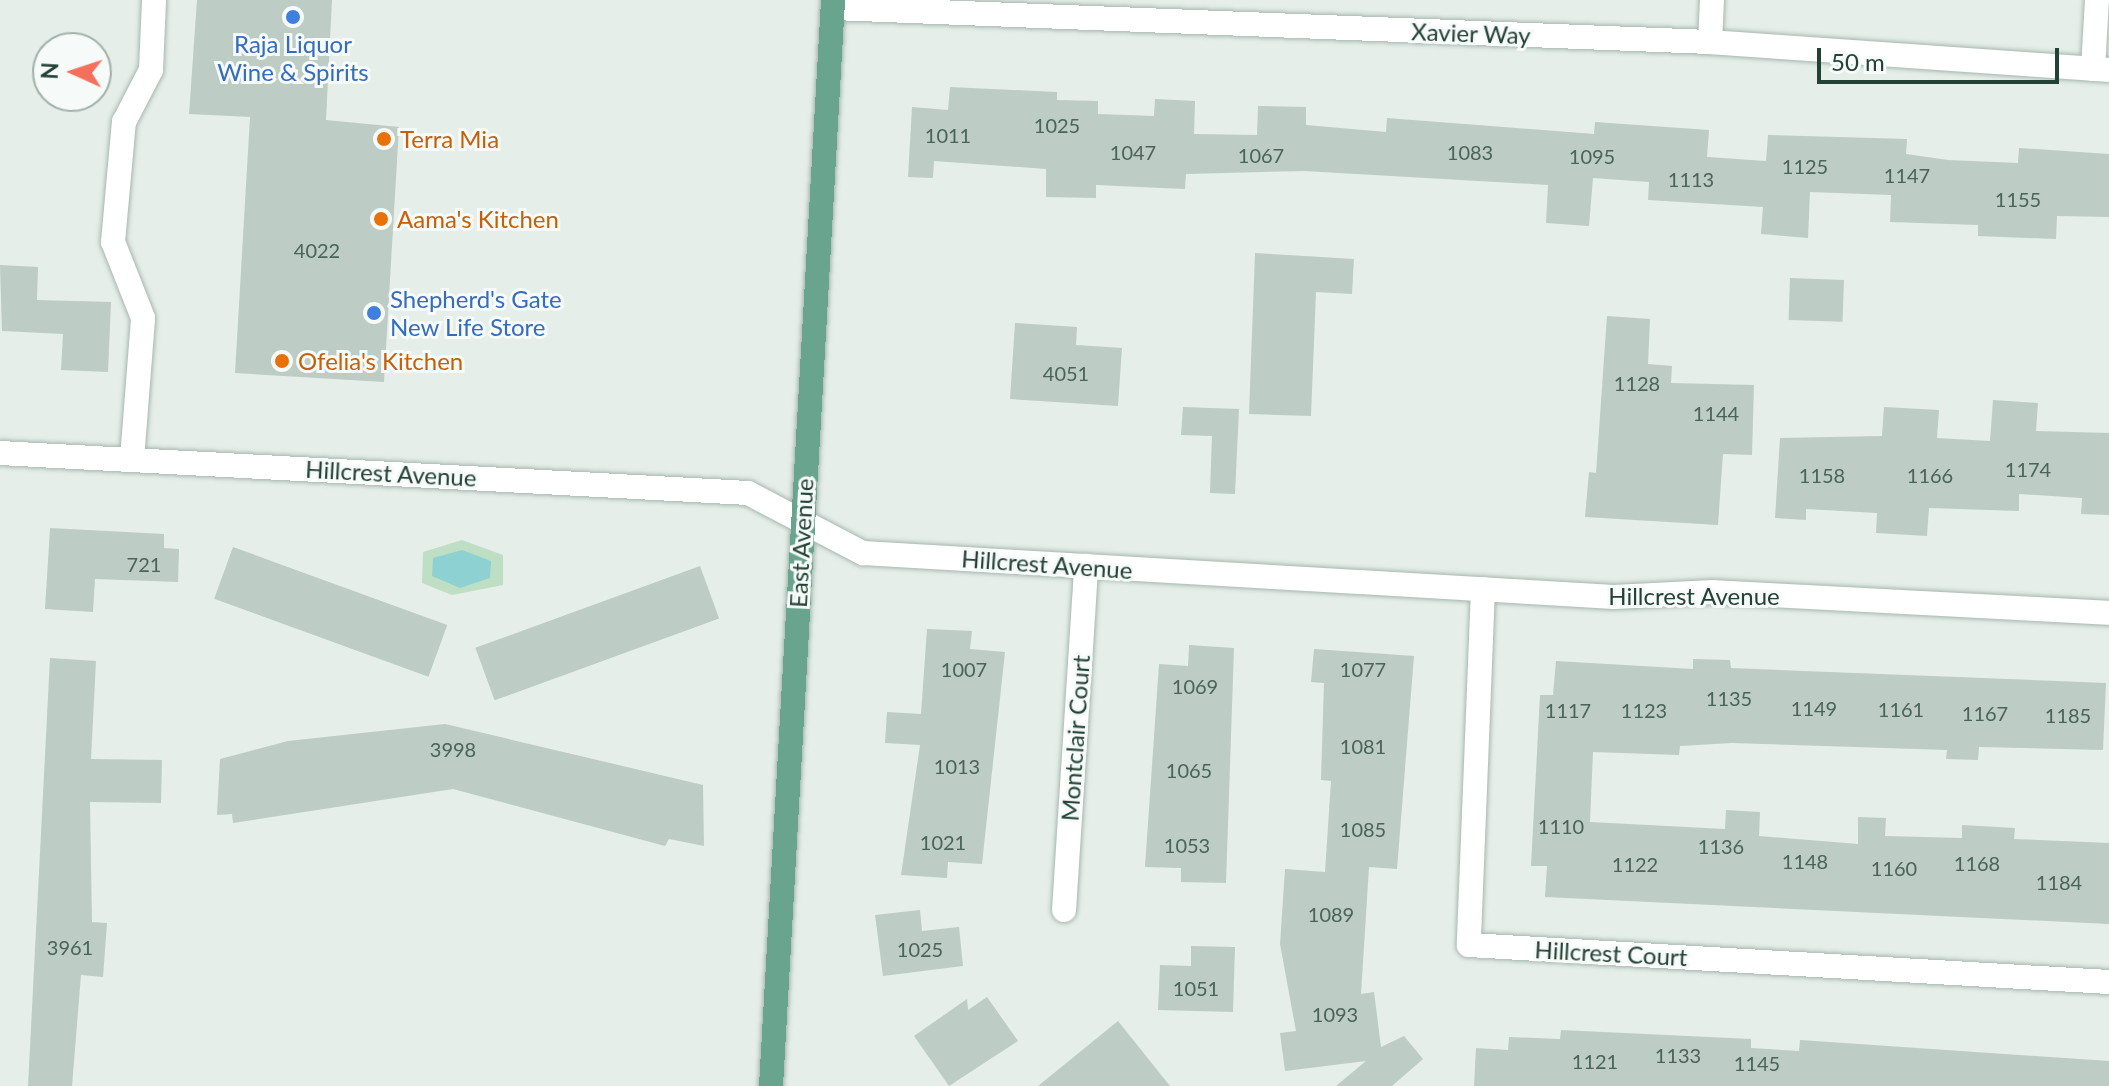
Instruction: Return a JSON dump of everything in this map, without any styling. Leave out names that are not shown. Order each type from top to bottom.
[{"type":"main road","name":"East Avenue","points":[[771,1086],[801,516],[833,4]]},
{"type":"street","points":[[132,459],[143,318],[113,242],[124,122],[151,70],[154,0]]},
{"type":"street","points":[[1710,42],[1712,0]]},
{"type":"street","points":[[2097,0],[2101,70]]},
{"type":"street","name":"Xavier Way","points":[[833,4],[1103,9],[1710,42],[2101,70]]},
{"type":"street","name":"Hillcrest Avenue","points":[[0,453],[748,493],[801,516],[863,553],[1614,597],[1713,592],[2109,613]]},
{"type":"street","name":"Montclair Court","points":[[1064,910],[1086,566]]},
{"type":"street","name":"Hillcrest Court","points":[[1483,589],[1469,945],[2109,982]]},
{"type":"green space","points":[[462,540],[503,555],[503,585],[452,595],[422,583],[423,552]]},
{"type":"water","points":[[462,550],[491,561],[490,578],[460,588],[432,576],[433,558]]},
{"type":"building","points":[[197,0],[332,0],[326,120],[399,127],[384,382],[235,373],[250,117],[189,114]]},
{"type":"building","points":[[950,87],[1057,92],[1057,100],[1098,101],[1098,114],[1154,116],[1155,99],[1195,101],[1194,134],[1257,135],[1258,106],[1306,107],[1306,125],[1386,132],[1387,118],[1594,134],[1595,122],[1709,130],[1707,157],[1766,161],[1768,135],[1907,139],[1906,154],[1948,160],[2018,163],[2019,148],[2109,154],[2109,217],[2057,216],[2056,239],[1978,236],[1978,225],[1890,222],[1891,195],[1810,192],[1808,238],[1761,234],[1763,207],[1648,200],[1649,182],[1593,178],[1589,226],[1546,223],[1548,185],[1304,171],[1186,174],[1185,189],[1096,185],[1096,198],[1046,197],[1046,169],[934,161],[933,178],[908,177],[912,107],[948,110]]},
{"type":"building","points":[[1255,253],[1354,259],[1352,294],[1316,292],[1311,416],[1249,414]]},
{"type":"building","points":[[0,265],[38,267],[37,300],[111,302],[108,372],[61,370],[63,334],[2,331]]},
{"type":"building","points":[[1790,278],[1844,280],[1843,322],[1789,320]]},
{"type":"building","points":[[1607,316],[1650,319],[1648,364],[1672,366],[1671,383],[1754,385],[1752,455],[1723,454],[1718,525],[1585,517],[1589,472],[1596,473]]},
{"type":"building","points":[[1015,323],[1077,327],[1076,345],[1122,348],[1118,406],[1010,399]]},
{"type":"building","points":[[1993,400],[2038,403],[2036,431],[2109,433],[2109,515],[2081,514],[2082,498],[2019,494],[2019,511],[1929,508],[1927,536],[1876,533],[1877,513],[1806,509],[1806,520],[1775,518],[1780,438],[1882,436],[1884,407],[1939,410],[1937,438],[1990,441]]},
{"type":"building","points":[[1183,407],[1239,409],[1235,494],[1210,493],[1212,436],[1181,435]]},
{"type":"building","points":[[50,528],[164,534],[164,548],[179,549],[178,582],[95,579],[93,612],[45,609]]},
{"type":"building","points":[[233,547],[447,625],[428,677],[214,599]]},
{"type":"building","points":[[700,566],[719,619],[495,700],[475,648]]},
{"type":"building","points":[[927,629],[972,631],[970,649],[1005,652],[982,864],[948,862],[947,878],[901,875],[920,745],[885,743],[887,712],[921,714]]},
{"type":"building","points":[[1189,645],[1234,648],[1226,883],[1181,882],[1181,868],[1145,867],[1159,664],[1188,666]]},
{"type":"building","points":[[1314,649],[1414,656],[1397,869],[1369,867],[1361,994],[1374,992],[1381,1047],[1404,1036],[1423,1059],[1392,1086],[1336,1086],[1366,1061],[1285,1071],[1280,1033],[1296,1031],[1280,944],[1285,869],[1325,872],[1331,781],[1321,780],[1324,683],[1311,682]]},
{"type":"building","points":[[50,658],[96,661],[91,759],[162,760],[161,803],[90,802],[92,922],[107,923],[103,977],[81,975],[72,1086],[28,1086]]},
{"type":"building","points":[[1693,659],[1730,660],[1731,668],[2106,683],[2103,750],[1979,747],[1978,760],[1946,759],[1947,750],[1732,743],[1680,746],[1679,755],[1593,752],[1590,822],[1725,829],[1726,810],[1760,812],[1759,836],[1858,844],[1858,817],[1886,818],[1885,836],[1962,838],[1962,825],[2015,828],[2014,839],[2109,843],[2109,924],[1545,897],[1547,866],[1531,866],[1540,695],[1553,695],[1556,661],[1693,669]]},
{"type":"building","points":[[445,724],[703,785],[704,846],[669,839],[665,846],[453,789],[233,823],[232,814],[217,815],[220,759],[288,741]]},
{"type":"building","points":[[920,910],[922,931],[959,927],[963,966],[883,976],[875,915]]},
{"type":"building","points":[[1191,946],[1235,947],[1233,1012],[1158,1010],[1160,965],[1191,966]]},
{"type":"building","points":[[987,997],[1018,1041],[949,1086],[914,1036],[967,999],[968,1010]]},
{"type":"building","points":[[1118,1021],[1170,1086],[1038,1086]]},
{"type":"building","points":[[1561,1030],[1751,1039],[1751,1048],[1799,1051],[1800,1040],[2109,1061],[2109,1086],[1474,1086],[1476,1048],[1508,1050],[1509,1037],[1560,1039]]},
{"type":"place","name":"Raja Liquor Wine & Spirits","points":[[293,17]]},
{"type":"place","name":"Terra Mia","points":[[384,139]]},
{"type":"place","name":"Aama's Kitchen","points":[[381,219]]},
{"type":"place","name":"Shepherd's Gate New Life Store","points":[[374,313]]},
{"type":"place","name":"Ofelia's Kitchen","points":[[282,361]]}]
